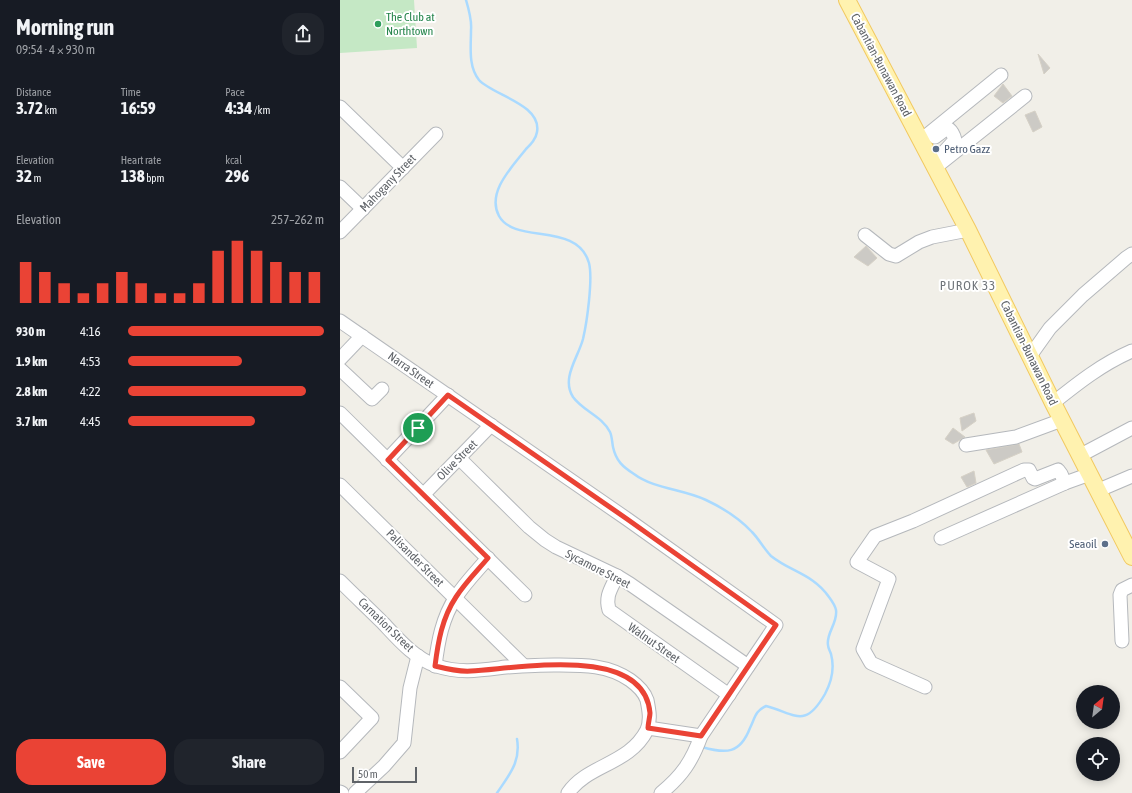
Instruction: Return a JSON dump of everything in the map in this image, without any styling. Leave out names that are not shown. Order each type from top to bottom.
[{"type":"main road","name":"Cabantian-Bunawan Road","points":[[846,0],[935,165],[1053,403],[1099,490],[1132,557]]},
{"type":"street","points":[[923,143],[1001,75]]},
{"type":"street","points":[[935,165],[1025,96]]},
{"type":"street","points":[[340,107],[403,168]]},
{"type":"street","points":[[923,143],[947,128],[951,131],[955,138],[956,140],[935,165]]},
{"type":"street","name":"Mahogany Street","points":[[340,232],[436,134]]},
{"type":"street","points":[[340,187],[363,209]]},
{"type":"street","points":[[865,235],[889,254],[896,256],[919,242],[932,237],[968,230]]},
{"type":"street","points":[[1030,356],[1050,328],[1072,306],[1132,254]]},
{"type":"street","name":"Narra Street","points":[[340,321],[627,519],[776,625],[748,666]]},
{"type":"street","points":[[340,359],[362,336]]},
{"type":"street","points":[[1053,403],[1090,374],[1132,351]]},
{"type":"street","points":[[340,369],[372,399],[382,389]]},
{"type":"street","points":[[388,460],[448,395]]},
{"type":"street","points":[[340,413],[525,595]]},
{"type":"street","points":[[966,445],[1016,437],[1062,420]]},
{"type":"street","name":"Olive Street","points":[[423,495],[492,425]]},
{"type":"street","points":[[1081,455],[1132,428]]},
{"type":"street","name":"Sycamore Street","points":[[459,458],[545,540],[556,547],[617,576],[748,666]]},
{"type":"street","points":[[925,687],[871,663],[863,649],[889,579],[857,562],[870,542],[875,536],[913,521],[1024,470],[1029,470],[1035,479],[1058,470],[1065,483]]},
{"type":"street","points":[[942,538],[1065,483],[1090,474]]},
{"type":"street","points":[[1099,490],[1132,476]]},
{"type":"street","name":"Palisander Street","points":[[340,485],[524,665]]},
{"type":"street","points":[[435,666],[442,628],[447,614],[455,598],[488,558]]},
{"type":"street","name":"Walnut Street","points":[[617,576],[608,594],[607,602],[609,610],[729,695]]},
{"type":"street","name":"Carnation Street","points":[[340,580],[405,646],[435,666],[466,671],[524,665],[584,665],[603,667],[623,675],[638,685],[646,696],[650,713],[648,728]]},
{"type":"street","points":[[1122,641],[1120,595],[1122,590],[1132,585]]},
{"type":"street","points":[[355,793],[384,766],[404,743],[410,688],[418,656]]},
{"type":"street","points":[[661,793],[672,784],[686,768],[695,754],[701,736],[748,666]]},
{"type":"street","points":[[340,687],[372,718],[340,752]]},
{"type":"street","points":[[568,793],[571,788],[585,776],[623,756],[634,747],[648,728],[701,736]]},
{"type":"green space","name":"The Club at Northtown","points":[[340,0],[414,0],[417,48],[340,53]]},
{"type":"building","points":[[1038,54],[1050,68],[1044,74]]},
{"type":"building","points":[[1003,84],[1012,96],[1003,103],[994,96]]},
{"type":"building","points":[[1035,111],[1042,127],[1033,132],[1025,115]]},
{"type":"building","points":[[866,246],[877,258],[868,266],[854,257]]},
{"type":"building","points":[[974,413],[976,421],[962,431],[960,418]]},
{"type":"building","points":[[953,428],[965,437],[953,444],[945,439]]},
{"type":"building","points":[[1019,444],[1022,452],[994,464],[986,450]]},
{"type":"building","points":[[974,471],[976,483],[967,487],[961,477]]},
{"type":"waterway","points":[[466,0],[471,22],[471,50],[475,75],[479,80],[494,91],[524,107],[532,114],[536,122],[537,132],[534,139],[508,171],[498,189],[496,207],[499,216],[507,225],[518,230],[559,237],[572,242],[582,250],[589,263],[590,290],[586,322],[583,339],[572,368],[569,383],[573,397],[577,402],[607,426],[611,434],[616,456],[626,469],[650,483],[697,496],[730,514],[742,522],[752,532],[771,556],[809,578],[823,589],[836,608],[836,615],[828,641],[833,665],[831,680],[825,694],[812,712],[799,716],[766,706],[757,713],[746,737],[737,747],[725,751],[702,747]]},
{"type":"waterway","points":[[497,793],[510,774],[516,761],[518,747],[517,739]]},
{"type":"place","name":"The Club at Northtown","points":[[378,24]]},
{"type":"place","name":"Petro Gazz","points":[[936,149]]},
{"type":"place","name":"Seaoil","points":[[1105,544]]},
{"type":"district","name":"PUROK 33","points":[[968,285]]},
{"type":"route","points":[[448,395],[627,519],[776,625],[701,736],[648,728],[650,713],[646,696],[638,685],[623,675],[603,667],[584,665],[524,665],[460,671],[435,666],[442,628],[447,614],[455,598],[488,558],[388,460],[418,428],[448,395]]}]
